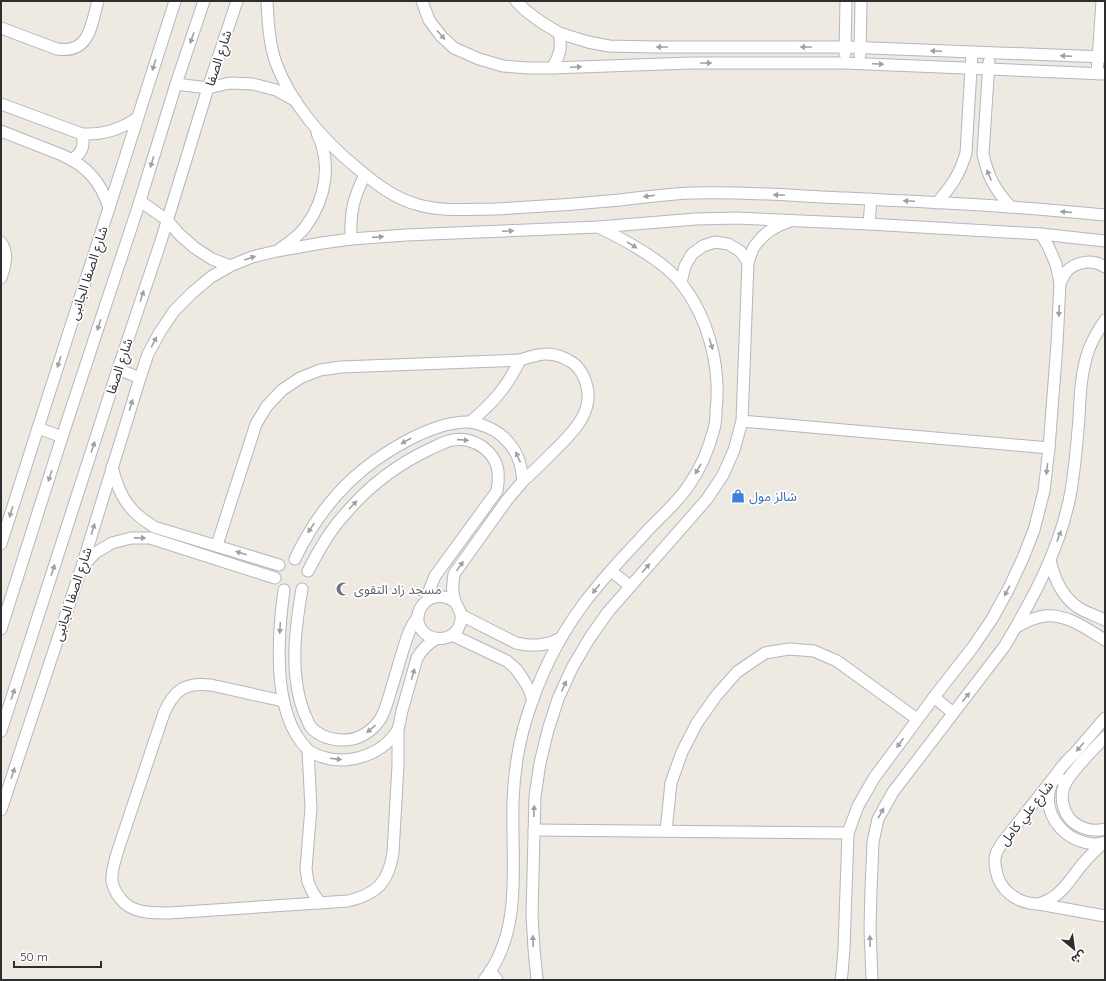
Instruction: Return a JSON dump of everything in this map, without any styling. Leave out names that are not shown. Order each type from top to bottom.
[{"type":"street","points":[[1,28],[57,49],[66,50],[74,48],[81,44],[87,37],[98,1]]},
{"type":"street","name":"شارع الصفا الجانبى","points":[[1,544],[175,1]]},
{"type":"street","points":[[1,629],[62,436],[140,201],[176,84],[204,1]]},
{"type":"street","name":"شارع الصفا","points":[[1,731],[237,1]]},
{"type":"street","points":[[267,1],[270,41],[276,62],[296,101],[312,123],[342,155],[365,175],[398,198],[418,205],[438,209],[458,210],[541,207],[656,195],[742,193],[1011,207],[1105,215]]},
{"type":"street","points":[[422,1],[429,20],[441,36],[454,48],[479,59],[503,66],[552,68],[691,63],[844,63],[1101,74],[1102,1]]},
{"type":"street","points":[[516,1],[541,22],[559,33],[588,42],[631,47],[845,47],[1102,57]]},
{"type":"street","points":[[844,63],[846,1]]},
{"type":"street","points":[[860,64],[862,1]]},
{"type":"street","points":[[552,68],[558,59],[560,50],[559,33]]},
{"type":"street","points":[[937,203],[955,180],[962,168],[966,154],[972,52]]},
{"type":"street","points":[[990,53],[983,154],[986,169],[992,183],[1000,196],[1011,207]]},
{"type":"street","points":[[176,84],[208,88],[230,83],[254,84],[276,90],[296,101]]},
{"type":"street","points":[[1,104],[82,134],[111,131],[125,126],[138,118]]},
{"type":"street","points":[[277,251],[306,227],[316,212],[322,194],[325,176],[325,158],[320,140],[312,123]]},
{"type":"street","points":[[1,132],[72,159],[82,166],[92,175],[99,185],[109,208]]},
{"type":"street","points":[[72,159],[77,157],[81,152],[84,140],[82,134]]},
{"type":"street","points":[[351,239],[353,206],[357,190],[365,175]]},
{"type":"street","points":[[869,224],[871,200]]},
{"type":"street","points":[[140,201],[167,220],[180,235],[195,248],[212,259],[230,266]]},
{"type":"street","name":"شارع الصفا الجانبى","points":[[1,810],[82,566],[148,354],[174,311],[211,277],[230,266],[252,257],[277,251],[351,239],[406,235],[598,227],[696,219],[737,218],[795,220],[1041,234],[1105,241]]},
{"type":"street","points":[[537,980],[532,915],[535,796],[540,763],[548,730],[558,699],[572,668],[589,639],[608,612],[707,499],[723,475],[734,450],[742,421],[748,262],[754,247],[765,234],[779,225],[795,220]]},
{"type":"street","points":[[490,977],[506,939],[510,922],[512,904],[513,800],[524,727],[546,667],[561,638],[581,606],[641,537],[689,486],[703,461],[715,428],[718,396],[717,372],[705,325],[694,303],[681,283],[662,264],[621,238],[598,227]]},
{"type":"street","points":[[841,980],[843,967],[848,833],[858,806],[874,778],[985,630],[1011,584],[1034,530],[1044,491],[1049,448],[1060,283],[1056,264],[1041,234]]},
{"type":"street","points":[[1,242],[6,253],[1,278]]},
{"type":"street","points":[[681,283],[685,266],[692,254],[703,246],[715,242],[728,244],[740,251],[748,262]]},
{"type":"street","points":[[1060,283],[1066,272],[1077,264],[1090,262],[1100,264],[1105,268]]},
{"type":"street","points":[[872,980],[870,929],[871,890],[873,842],[878,819],[892,792],[1004,647],[1034,594],[1050,560],[1071,492],[1076,454],[1081,379],[1089,349],[1105,320]]},
{"type":"street","points":[[217,545],[256,424],[267,406],[282,390],[300,378],[320,370],[341,367],[520,360],[549,354],[563,357],[575,365],[584,376],[588,389],[588,403],[582,419],[572,433],[523,481],[507,500],[454,574],[452,583],[453,593],[461,615],[457,630],[452,635],[444,638],[430,637],[425,633],[421,628],[418,617],[418,613],[423,604],[428,599],[442,596],[455,602]]},
{"type":"street","points":[[470,422],[494,401],[513,375],[520,360]]},
{"type":"street","points":[[118,369],[140,378]]},
{"type":"street","points":[[742,421],[1049,448]]},
{"type":"street","points":[[295,559],[319,516],[334,497],[351,480],[390,450],[412,438],[434,429],[452,424],[470,422],[485,426],[498,432],[517,454],[522,467],[523,481]]},
{"type":"street","points":[[38,428],[62,436]]},
{"type":"street","points":[[434,429],[440,444]]},
{"type":"street","points":[[308,571],[331,531],[346,512],[380,480],[398,466],[419,454],[452,440],[466,439],[479,444],[490,452],[497,464],[499,478],[497,491],[435,576],[430,587],[428,599]]},
{"type":"street","points":[[112,467],[117,485],[126,502],[139,516],[154,527],[279,564]]},
{"type":"street","points":[[497,491],[507,500]]},
{"type":"street","points":[[82,566],[95,553],[112,543],[131,538],[150,538],[275,578]]},
{"type":"street","points":[[302,589],[289,592],[279,586],[275,578],[276,568],[279,564],[288,559],[295,559],[301,561],[308,571],[308,578],[302,589],[296,632],[296,676],[298,693],[310,726],[320,734],[333,740],[346,741],[360,738],[371,730],[380,720],[407,636],[418,617]]},
{"type":"street","points":[[1050,560],[1052,572],[1058,585],[1067,598],[1078,607],[1105,620]]},
{"type":"street","points":[[611,571],[630,586]]},
{"type":"street","points":[[284,590],[280,634],[280,664],[283,701],[291,726],[297,737],[308,750],[324,758],[340,760],[357,759],[373,753],[387,743],[398,730]]},
{"type":"street","points":[[461,615],[516,643],[539,645],[561,638]]},
{"type":"street","points":[[1016,627],[1030,620],[1044,616],[1059,616],[1071,620],[1105,640]]},
{"type":"street","points":[[452,635],[507,661],[516,669],[523,679],[533,700]]},
{"type":"street","points":[[283,701],[199,683],[187,686],[176,692],[168,702],[119,847],[112,880],[116,893],[124,904],[136,911],[169,913],[348,901],[362,898],[375,890],[385,880],[391,866],[393,853],[398,765],[398,730],[402,713],[417,658],[428,643],[436,638]]},
{"type":"street","points":[[666,831],[671,783],[682,752],[697,723],[716,696],[737,672],[765,654],[789,649],[814,651],[831,658],[857,674],[917,719]]},
{"type":"street","points":[[934,698],[953,713]]},
{"type":"street","points":[[385,708],[402,713]]},
{"type":"street","name":"شارع علي كامل","points":[[1103,843],[1080,867],[1063,890],[1052,898],[1039,904],[1022,901],[1010,895],[1002,886],[997,876],[995,865],[996,855],[1002,843],[1055,776],[1105,718]]},
{"type":"street","points":[[297,737],[310,726]]},
{"type":"street","name":"شارع علي كامل","points":[[1105,737],[1082,762],[1066,783],[1063,792],[1063,802],[1066,812],[1072,821],[1080,827],[1090,830],[1105,829]]},
{"type":"street","points":[[308,750],[311,808],[306,869],[310,888],[320,903]]},
{"type":"street","points":[[1055,776],[1066,783]]},
{"type":"street","name":"شارع علي كامل","points":[[1055,776],[1047,795],[1053,818],[1059,827],[1068,835],[1079,840],[1090,843],[1103,843]]},
{"type":"street","points":[[534,830],[848,833]]},
{"type":"street","points":[[1039,904],[1105,916]]},
{"type":"place","name":"شالز مول","points":[[738,496]]},
{"type":"place","name":"مسجد زاد التقوى","points":[[343,589]]}]
